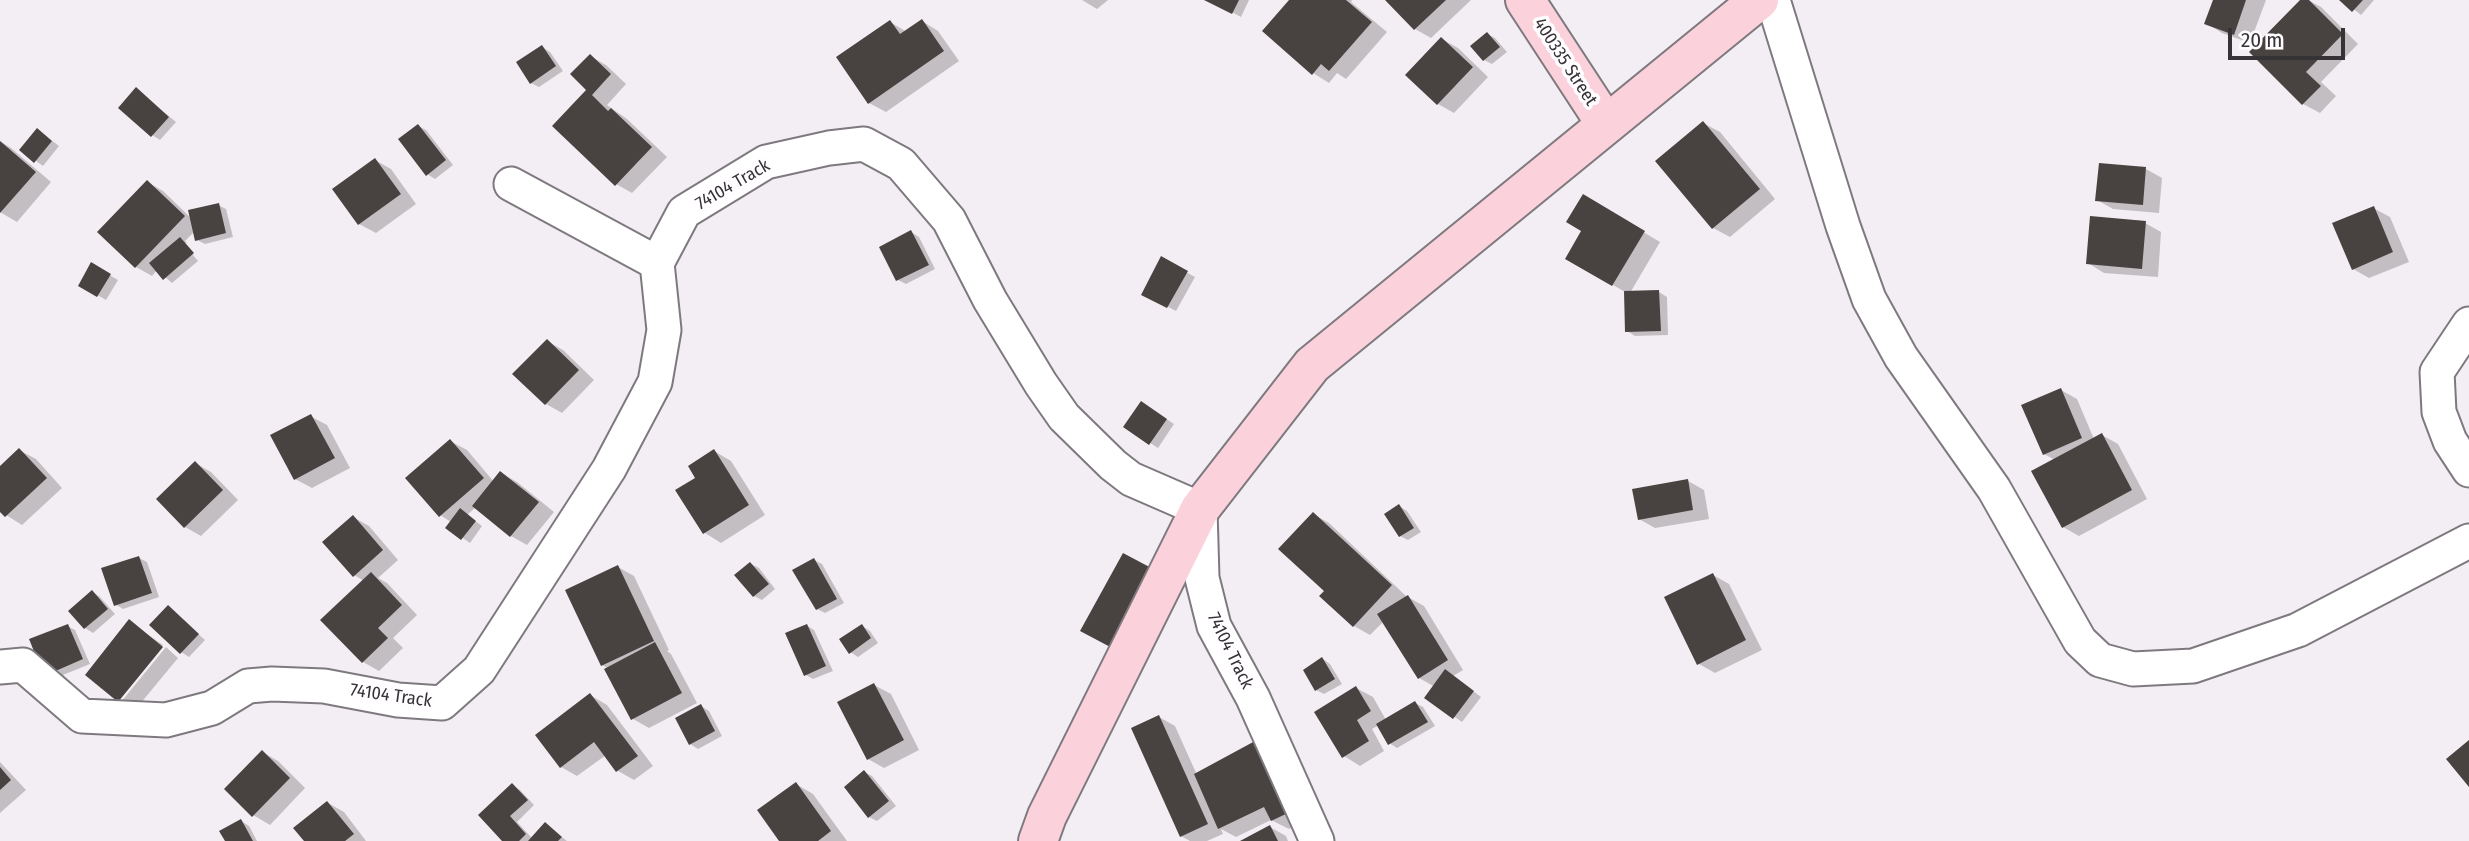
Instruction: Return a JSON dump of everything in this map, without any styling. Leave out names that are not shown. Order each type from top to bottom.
[{"type":"street","name":"400335 Street","points":[[1525,0],[1606,124]]},
{"type":"street","points":[[1038,841],[1047,816],[1200,509],[1312,365],[1759,0]]},
{"type":"street","points":[[1773,0],[1843,226],[1869,299],[1901,357],[1994,489],[2080,641],[2100,660],[2133,669],[2193,666],[2298,630],[2469,541]]},
{"type":"street","name":"74104 Track","points":[[0,667],[23,665],[82,716],[166,720],[212,708],[248,686],[272,684],[324,686],[398,700],[442,703],[479,670],[609,469],[655,382],[664,330],[657,263],[684,212],[766,162],[829,148],[864,144],[901,164],[949,220],[990,300],[1064,417],[1113,465],[1131,478],[1200,509],[1202,578],[1214,626],[1253,698],[1317,841]]},
{"type":"street","points":[[512,184],[657,263]]},
{"type":"street","points":[[2469,324],[2437,372],[2439,412],[2450,441],[2469,470]]},
{"type":"building","points":[[1204,0],[1239,0],[1232,14]]},
{"type":"building","points":[[1289,0],[1346,0],[1372,22],[1329,71],[1321,64],[1312,75],[1262,31]]},
{"type":"building","points":[[1385,0],[1446,0],[1414,30]]},
{"type":"building","points":[[2213,0],[2246,0],[2234,35],[2204,24]]},
{"type":"building","points":[[2300,0],[2309,0],[2343,34],[2306,72],[2321,86],[2302,105],[2249,52]]},
{"type":"building","points":[[2339,0],[2363,0],[2352,12]]},
{"type":"building","points":[[922,19],[944,51],[868,104],[836,57],[890,20],[900,34]]},
{"type":"building","points":[[1487,32],[1500,47],[1483,61],[1470,46]]},
{"type":"building","points":[[1441,37],[1473,67],[1437,105],[1405,75]]},
{"type":"building","points":[[542,45],[556,66],[530,84],[516,62]]},
{"type":"building","points":[[590,54],[611,74],[592,95],[608,111],[611,108],[652,147],[615,186],[552,126],[586,90],[570,74]]},
{"type":"building","points":[[136,87],[169,117],[151,137],[118,108]]},
{"type":"building","points":[[1703,121],[1760,189],[1712,229],[1655,161]]},
{"type":"building","points":[[418,124],[446,160],[426,176],[398,139]]},
{"type":"building","points":[[37,128],[52,141],[34,163],[19,150]]},
{"type":"building","points":[[0,141],[36,172],[0,213]]},
{"type":"building","points":[[375,158],[401,194],[358,225],[332,189]]},
{"type":"building","points":[[2099,163],[2146,167],[2143,205],[2095,201]]},
{"type":"building","points":[[147,180],[185,216],[135,268],[97,232]]},
{"type":"building","points":[[1583,194],[1645,231],[1612,286],[1565,259],[1581,231],[1566,222]]},
{"type":"building","points":[[219,203],[226,233],[195,241],[188,210]]},
{"type":"building","points":[[2374,206],[2393,252],[2352,270],[2332,223]]},
{"type":"building","points":[[2090,216],[2146,221],[2142,269],[2086,264]]},
{"type":"building","points":[[911,230],[929,265],[896,281],[879,247]]},
{"type":"building","points":[[180,237],[194,253],[163,280],[149,263]]},
{"type":"building","points":[[1161,256],[1188,271],[1167,308],[1141,295]]},
{"type":"building","points":[[91,262],[111,274],[97,297],[78,286]]},
{"type":"building","points":[[1659,290],[1661,331],[1625,332],[1624,291]]},
{"type":"building","points":[[547,339],[579,370],[545,405],[512,374]]},
{"type":"building","points":[[2061,388],[2082,438],[2043,455],[2021,405]]},
{"type":"building","points":[[1141,401],[1167,419],[1149,445],[1123,427]]},
{"type":"building","points":[[311,414],[335,458],[294,480],[270,435]]},
{"type":"building","points":[[2102,433],[2132,490],[2062,528],[2031,471]]},
{"type":"building","points":[[450,439],[484,478],[439,517],[405,478]]},
{"type":"building","points":[[19,448],[47,478],[5,517],[0,512],[0,466]]},
{"type":"building","points":[[714,449],[749,505],[703,534],[675,490],[695,478],[688,466]]},
{"type":"building","points":[[195,461],[223,490],[184,528],[156,499]]},
{"type":"building","points":[[500,471],[539,502],[510,537],[472,506]]},
{"type":"building","points":[[1688,479],[1693,510],[1638,520],[1632,489]]},
{"type":"building","points":[[1399,504],[1414,528],[1399,537],[1384,514]]},
{"type":"building","points":[[460,508],[476,521],[461,540],[445,528]]},
{"type":"building","points":[[1313,512],[1392,585],[1353,627],[1319,596],[1324,591],[1278,549]]},
{"type":"building","points":[[353,515],[383,550],[353,577],[322,542]]},
{"type":"building","points":[[1123,553],[1157,571],[1114,649],[1080,631]]},
{"type":"building","points":[[139,556],[152,593],[114,606],[101,568]]},
{"type":"building","points":[[814,558],[837,599],[816,610],[792,570]]},
{"type":"building","points":[[750,562],[769,584],[753,597],[734,575]]},
{"type":"building","points":[[618,565],[654,641],[601,666],[565,590]]},
{"type":"building","points":[[371,572],[402,605],[378,628],[388,638],[362,663],[320,620]]},
{"type":"building","points":[[1713,573],[1746,640],[1697,665],[1664,597]]},
{"type":"building","points":[[92,590],[108,609],[84,629],[68,611]]},
{"type":"building","points":[[1408,595],[1448,660],[1418,679],[1377,614]]},
{"type":"building","points":[[168,605],[199,634],[180,654],[149,625]]},
{"type":"building","points":[[129,619],[163,647],[118,702],[85,675]]},
{"type":"building","points":[[68,624],[83,659],[44,676],[29,639]]},
{"type":"building","points":[[807,624],[826,666],[804,676],[785,633]]},
{"type":"building","points":[[862,624],[871,638],[849,654],[839,639]]},
{"type":"building","points":[[655,642],[682,693],[631,720],[604,669]]},
{"type":"building","points":[[1322,657],[1335,679],[1315,691],[1303,670]]},
{"type":"building","points":[[1445,669],[1474,691],[1453,719],[1424,698]]},
{"type":"building","points":[[874,683],[904,740],[867,760],[837,702]]},
{"type":"building","points":[[1356,686],[1371,711],[1357,720],[1369,741],[1342,758],[1314,712]]},
{"type":"building","points":[[590,693],[638,756],[616,772],[594,742],[560,768],[535,735]]},
{"type":"building","points":[[1415,701],[1428,722],[1388,745],[1376,724]]},
{"type":"building","points":[[701,704],[715,731],[689,745],[675,718]]},
{"type":"building","points":[[1159,715],[1208,824],[1180,837],[1131,728]]},
{"type":"building","points":[[2469,740],[2469,787],[2446,759]]},
{"type":"building","points":[[1255,741],[1290,812],[1271,821],[1264,807],[1218,829],[1194,774]]},
{"type":"building","points":[[262,750],[290,778],[252,817],[224,789]]},
{"type":"building","points":[[0,767],[11,780],[0,790]]},
{"type":"building","points":[[864,770],[889,801],[868,818],[844,787]]},
{"type":"building","points":[[796,782],[831,831],[818,841],[779,841],[757,810]]},
{"type":"building","points":[[512,783],[528,800],[510,816],[526,834],[519,841],[502,841],[478,815]]},
{"type":"building","points":[[327,801],[354,834],[345,841],[304,841],[293,828]]},
{"type":"building","points":[[241,819],[253,841],[225,841],[219,831]]},
{"type":"building","points":[[545,822],[562,837],[558,841],[528,841]]},
{"type":"building","points":[[1270,825],[1278,841],[1240,841]]}]
